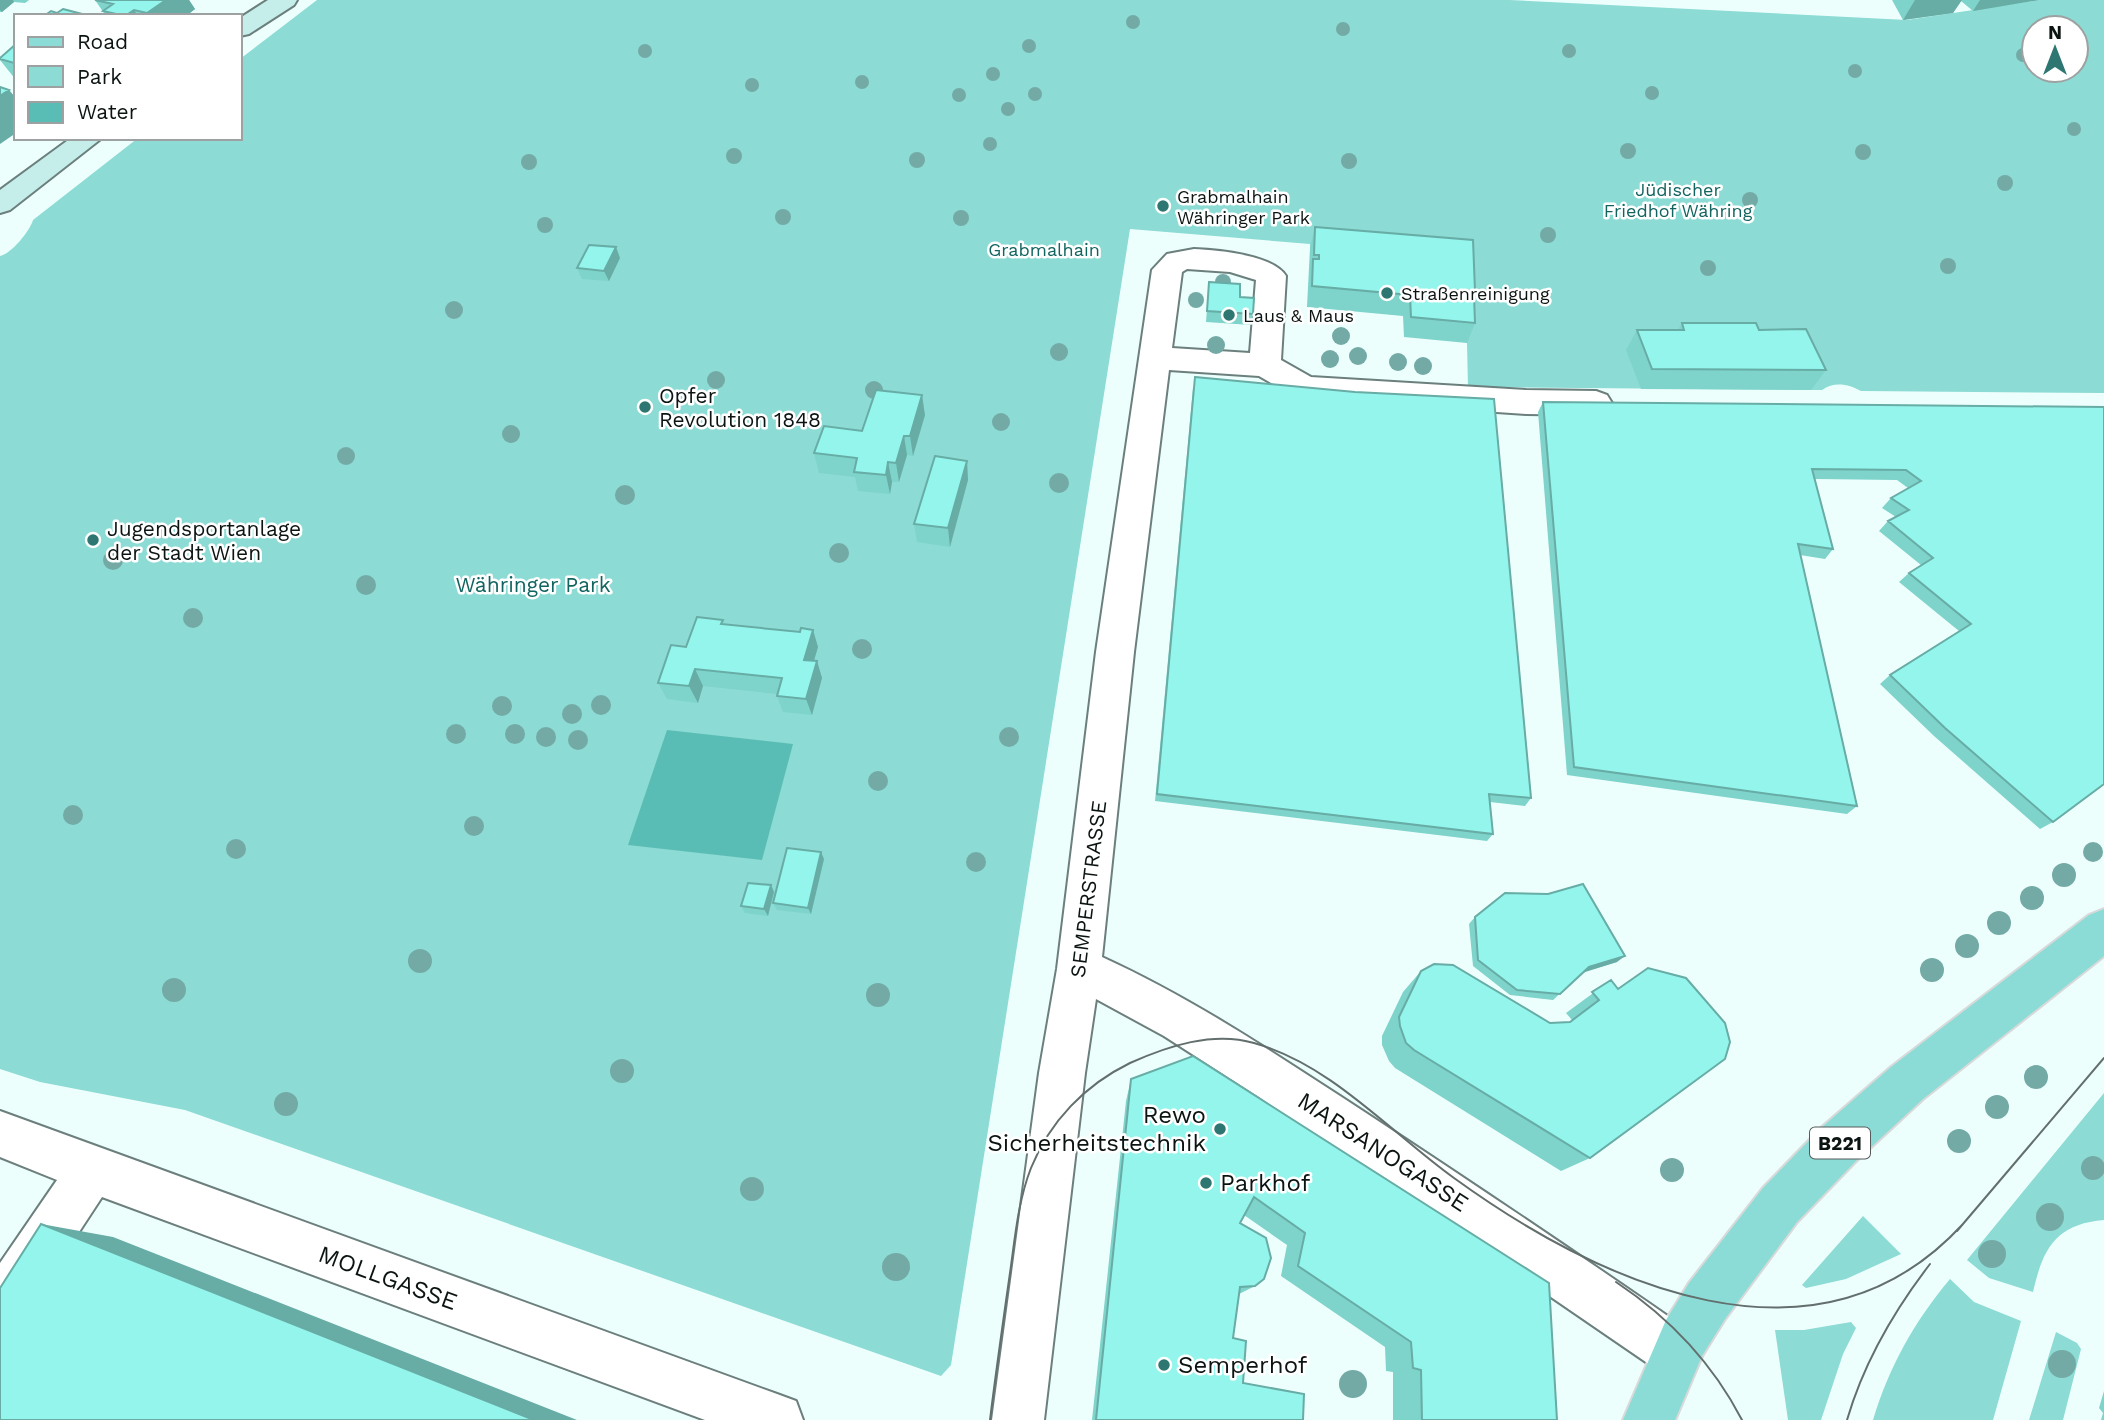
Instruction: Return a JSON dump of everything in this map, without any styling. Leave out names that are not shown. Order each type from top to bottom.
[{"type":"main road","name":"B221","points":[[1649,1420],[1677,1353],[1707,1301],[1780,1205],[1838,1145],[1907,1083],[2104,929]]},
{"type":"street","points":[[242,28],[285,0]]},
{"type":"street","points":[[0,204],[86,140]]},
{"type":"street","name":"SEMPERSTRASSE","points":[[1018,1420],[1062,1073],[1079,968],[1115,652],[1167,270],[1171,265],[1186,259],[1256,267],[1271,276],[1265,365]]},
{"type":"street","points":[[1157,358],[1265,365],[1305,388],[1526,402],[1620,403]]},
{"type":"street","name":"MARSANOGASSE","points":[[1079,968],[1136,993],[1192,1026],[1511,1236],[1677,1353]]},
{"type":"street","name":"MOLLGASSE","points":[[0,1134],[777,1420]]},
{"type":"street","points":[[0,1307],[92,1170]]},
{"type":"green space","name":"Währinger Park","points":[[317,0],[1509,0],[1907,20],[2039,0],[2104,0],[2104,393],[1861,391],[1842,384],[1831,385],[1822,390],[1468,387],[1467,343],[1310,248],[1310,244],[1130,229],[951,1365],[941,1376],[185,1110],[40,1082],[0,1069],[0,256],[20,241],[33,220],[135,140],[242,140],[242,57]]},
{"type":"green space","points":[[2104,1093],[2104,1220],[2074,1227],[2054,1241],[2042,1263],[2033,1292],[1989,1278],[1967,1260]]},
{"type":"green space","points":[[1863,1216],[1901,1254],[1846,1279],[1806,1288],[1802,1285]]},
{"type":"green space","points":[[1950,1279],[1974,1302],[2021,1321],[1993,1420],[1873,1420],[1904,1346]]},
{"type":"green space","points":[[1851,1322],[1856,1328],[1843,1354],[1821,1420],[1788,1420],[1775,1330],[1804,1330]]},
{"type":"green space","points":[[2056,1332],[2077,1343],[2081,1349],[2063,1420],[2029,1420]]},
{"type":"water","points":[[667,730],[793,744],[762,860],[628,845]]},
{"type":"building","points":[[95,0],[166,0],[147,13],[134,10],[128,14],[103,11],[113,4]]},
{"type":"building","points":[[63,9],[82,14],[47,14],[51,11],[57,13]]},
{"type":"building","points":[[14,46],[14,63],[0,58]]},
{"type":"building","points":[[0,87],[9,90],[0,96]]},
{"type":"building","name":"Straßenreinigung","points":[[1315,227],[1473,240],[1475,291],[1458,290],[1458,294],[1474,296],[1475,323],[1411,317],[1410,295],[1312,286],[1313,259],[1319,259],[1319,255],[1314,255]]},
{"type":"building","points":[[589,245],[616,247],[604,271],[577,268]]},
{"type":"building","points":[[1209,282],[1240,284],[1240,297],[1254,298],[1253,314],[1207,311]]},
{"type":"building","points":[[1682,323],[1756,323],[1759,330],[1806,329],[1826,370],[1652,369],[1637,330],[1684,330]]},
{"type":"building","points":[[1195,377],[1355,392],[1494,399],[1531,798],[1489,794],[1493,834],[1157,794]]},
{"type":"building","points":[[876,390],[922,395],[910,436],[904,436],[896,463],[888,462],[886,475],[854,472],[857,458],[814,453],[824,426],[862,431]]},
{"type":"building","points":[[1543,402],[2104,407],[2104,784],[2053,822],[1945,728],[1890,675],[1971,624],[1909,573],[1933,558],[1888,521],[1909,510],[1891,498],[1921,481],[1906,470],[1812,469],[1833,549],[1798,544],[1857,806],[1574,767]]},
{"type":"building","points":[[935,456],[967,461],[948,528],[914,524]]},
{"type":"building","points":[[697,617],[723,620],[721,624],[800,632],[801,628],[813,630],[804,660],[817,661],[806,699],[777,696],[782,678],[695,669],[689,686],[658,683],[671,645],[686,647]]},
{"type":"building","points":[[787,848],[821,852],[808,908],[773,903]]},
{"type":"building","points":[[748,883],[771,885],[764,909],[741,906]]},
{"type":"building","points":[[1583,884],[1625,956],[1589,967],[1560,994],[1517,990],[1478,960],[1475,917],[1505,893],[1548,894]]},
{"type":"building","points":[[1434,964],[1453,965],[1550,1023],[1570,1022],[1599,1000],[1592,992],[1611,980],[1618,989],[1648,968],[1686,978],[1725,1023],[1730,1042],[1725,1059],[1590,1158],[1406,1043],[1399,1017],[1421,971]]},
{"type":"building","points":[[1193,1056],[1549,1283],[1557,1420],[1422,1420],[1421,1370],[1413,1368],[1411,1342],[1298,1266],[1305,1233],[1254,1197],[1240,1223],[1266,1238],[1271,1258],[1264,1279],[1255,1286],[1240,1287],[1233,1338],[1246,1341],[1243,1383],[1304,1394],[1303,1420],[1096,1420],[1131,1079]]},
{"type":"building","points":[[41,1224],[534,1420],[0,1420],[0,1288]]},
{"type":"tram line","points":[[990,1420],[1017,1220],[1023,1193],[1039,1151],[1059,1120],[1098,1082],[1130,1063],[1191,1042],[1238,1040],[1282,1053],[1335,1083],[1430,1160],[1511,1217],[1574,1252],[1640,1281],[1708,1300],[1776,1307],[1842,1299],[1905,1272],[1963,1224]]},
{"type":"tram line","points":[[1963,1224],[2104,1058]]},
{"type":"tram line","points":[[1957,1231],[1963,1224]]},
{"type":"tram line","points":[[1847,1420],[1862,1378],[1881,1338],[1930,1264]]},
{"type":"tram line","points":[[1616,1282],[1672,1326],[1688,1343],[1717,1379],[1742,1420]]},
{"type":"place","name":"Grabmalhain Währinger Park","points":[[1163,206]]},
{"type":"place","name":"Straßenreinigung","points":[[1387,293]]},
{"type":"place","name":"Laus & Maus","points":[[1229,315]]},
{"type":"place","name":"Opfer Revolution 1848","points":[[645,407]]},
{"type":"place","name":"Jugendsportanlage der Stadt Wien","points":[[93,540]]},
{"type":"place","name":"Rewo Sicherheitstechnik","points":[[1220,1129]]},
{"type":"place","name":"Parkhof","points":[[1206,1183]]},
{"type":"place","name":"Semperhof","points":[[1164,1365]]},
{"type":"park label","name":"Jüdischer Friedhof Währing","points":[[1678,199]]},
{"type":"park label","name":"Grabmalhain","points":[[1044,249]]}]
